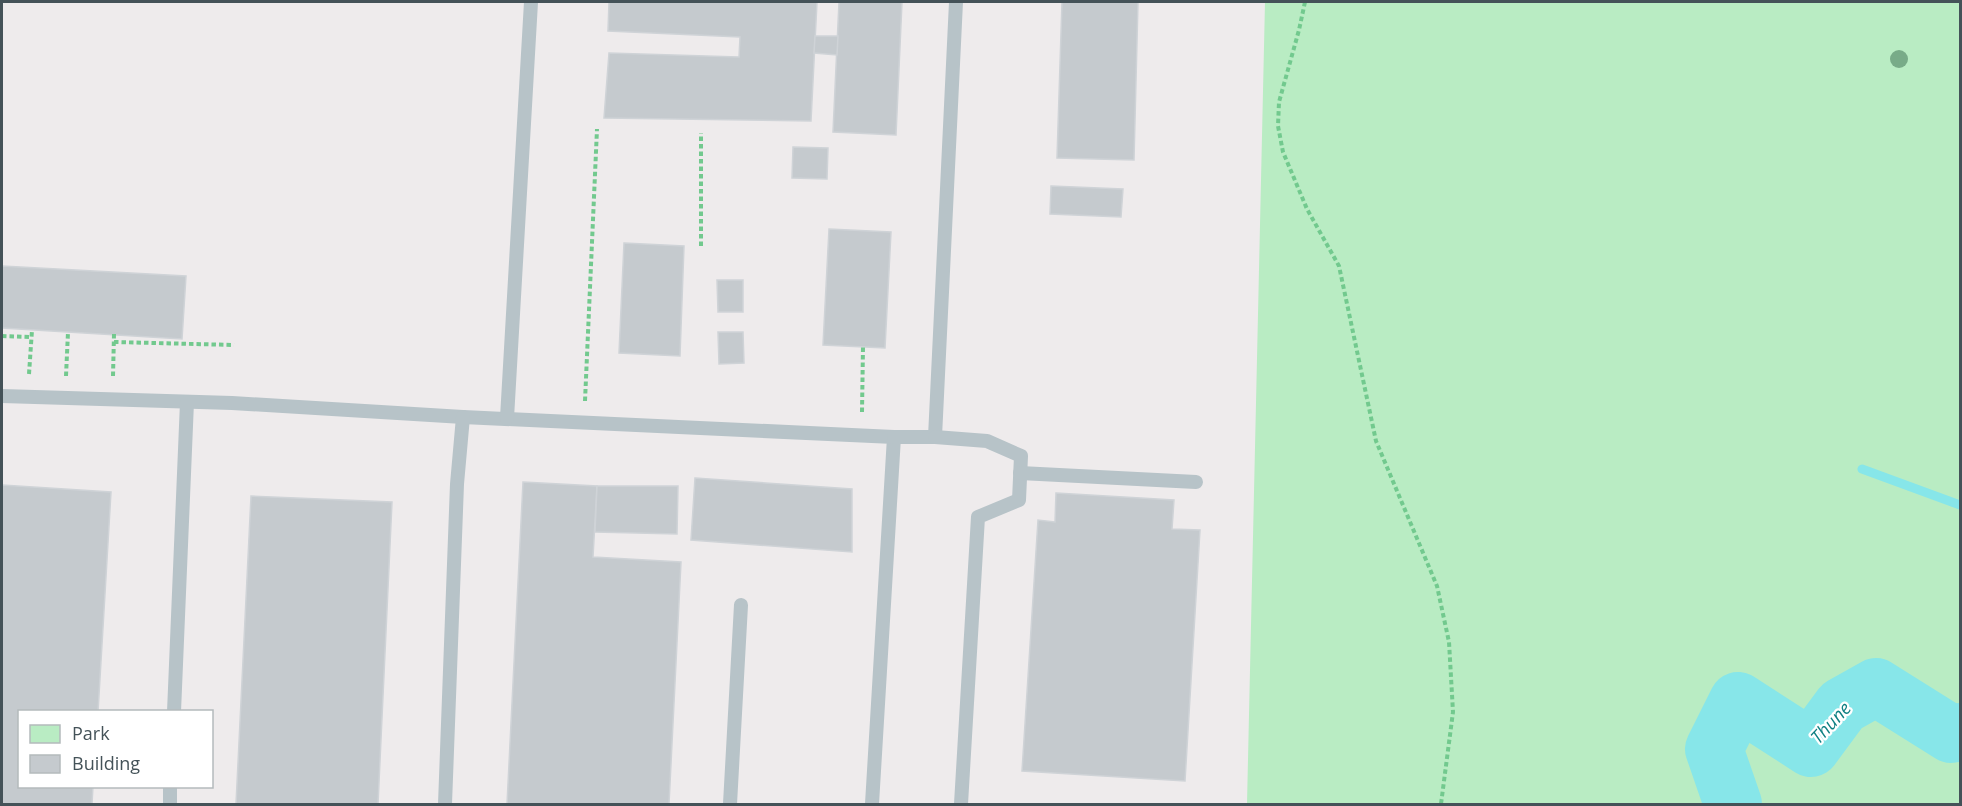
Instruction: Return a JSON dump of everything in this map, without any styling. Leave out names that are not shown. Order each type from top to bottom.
[{"type":"lane","points":[[507,418],[531,2]]},
{"type":"lane","points":[[935,437],[956,2]]},
{"type":"lane","points":[[2,396],[187,402],[987,441],[1021,456],[1019,500],[978,517],[961,804]]},
{"type":"lane","points":[[174,710],[187,402]]},
{"type":"lane","points":[[445,804],[457,496],[463,417]]},
{"type":"lane","points":[[872,804],[894,437]]},
{"type":"lane","points":[[1020,473],[1196,482]]},
{"type":"lane","points":[[730,804],[741,605]]},
{"type":"lane","points":[[170,804],[171,788]]},
{"type":"path","points":[[1305,2],[1279,102],[1278,126],[1283,152],[1307,208],[1339,266],[1377,441],[1437,586],[1449,642],[1453,712],[1441,804]]},
{"type":"path","points":[[584,422],[597,129]]},
{"type":"path","points":[[701,133],[701,246]]},
{"type":"path","points":[[27,396],[32,330]]},
{"type":"path","points":[[64,398],[68,332]]},
{"type":"path","points":[[112,399],[114,334]]},
{"type":"path","points":[[2,336],[32,337]]},
{"type":"path","points":[[114,342],[234,345]]},
{"type":"path","points":[[861,435],[863,347]]},
{"type":"green space","points":[[1265,2],[1960,2],[1960,804],[1247,804]]},
{"type":"building","points":[[609,2],[817,2],[811,121],[604,118],[609,53],[739,57],[740,37],[608,31]]},
{"type":"building","points":[[839,2],[902,2],[896,135],[833,132]]},
{"type":"building","points":[[1062,2],[1138,2],[1134,160],[1057,158]]},
{"type":"building","points":[[815,36],[838,36],[837,55],[814,53]]},
{"type":"building","points":[[793,147],[828,148],[827,179],[792,178]]},
{"type":"building","points":[[1051,186],[1123,189],[1121,217],[1050,214]]},
{"type":"building","points":[[829,229],[891,232],[885,348],[823,345]]},
{"type":"building","points":[[624,243],[684,246],[680,356],[619,353]]},
{"type":"building","points":[[2,266],[186,276],[182,339],[2,328]]},
{"type":"building","points":[[717,280],[743,280],[743,312],[718,312]]},
{"type":"building","points":[[718,332],[743,332],[744,363],[719,364]]},
{"type":"building","points":[[695,478],[852,489],[852,552],[691,540]]},
{"type":"building","points":[[523,482],[597,486],[593,557],[681,562],[669,804],[507,804]]},
{"type":"building","points":[[2,485],[111,492],[98,710],[18,710],[18,788],[93,788],[92,804],[2,804]]},
{"type":"building","points":[[597,486],[678,486],[677,534],[595,532]]},
{"type":"building","points":[[1056,493],[1174,500],[1172,529],[1200,530],[1185,781],[1022,771],[1038,520],[1055,522]]},
{"type":"building","points":[[251,496],[392,502],[378,804],[236,804]]},
{"type":"waterway","points":[[1862,469],[1960,505]]},
{"type":"waterway","name":"Thune","points":[[1733,804],[1714,749],[1738,701],[1811,748],[1842,706],[1876,687],[1951,734],[1960,732]]}]
